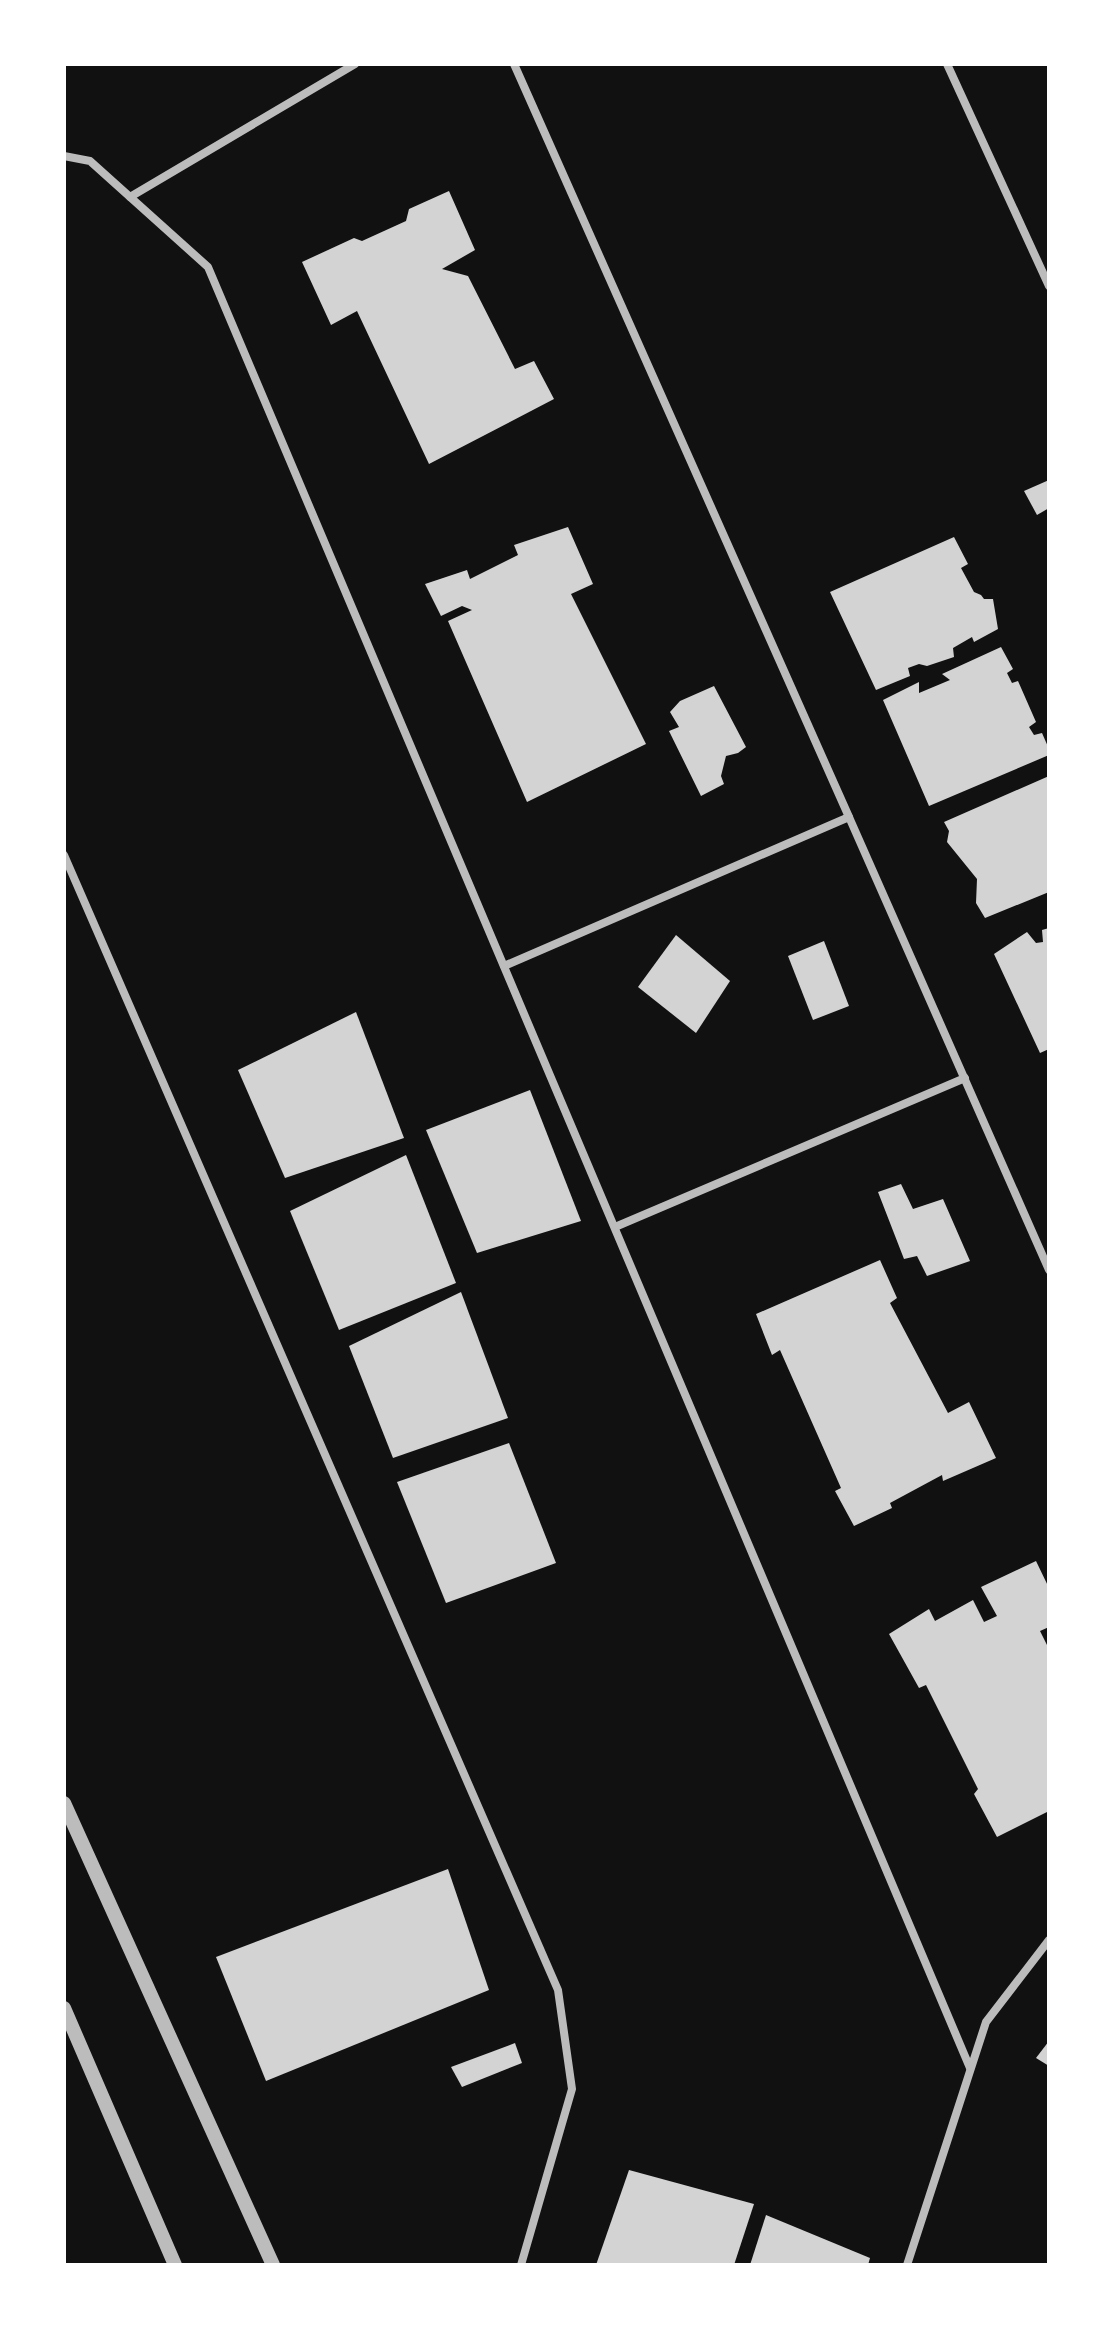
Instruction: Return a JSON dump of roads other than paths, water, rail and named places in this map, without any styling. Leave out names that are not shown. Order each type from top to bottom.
[{"type":"street","points":[[130,197],[355,64]]},
{"type":"street","points":[[514,64],[1049,1270]]},
{"type":"street","points":[[947,64],[1049,286]]},
{"type":"street","points":[[64,156],[90,161],[208,267],[970,2068]]},
{"type":"street","points":[[504,966],[849,817]]},
{"type":"street","points":[[64,855],[558,1990],[572,2089],[521,2265]]},
{"type":"street","points":[[615,1227],[965,1078]]},
{"type":"street","points":[[64,1803],[273,2265]]},
{"type":"street","points":[[907,2265],[986,2022],[1049,1940]]},
{"type":"street","points":[[64,2008],[175,2265]]}]
